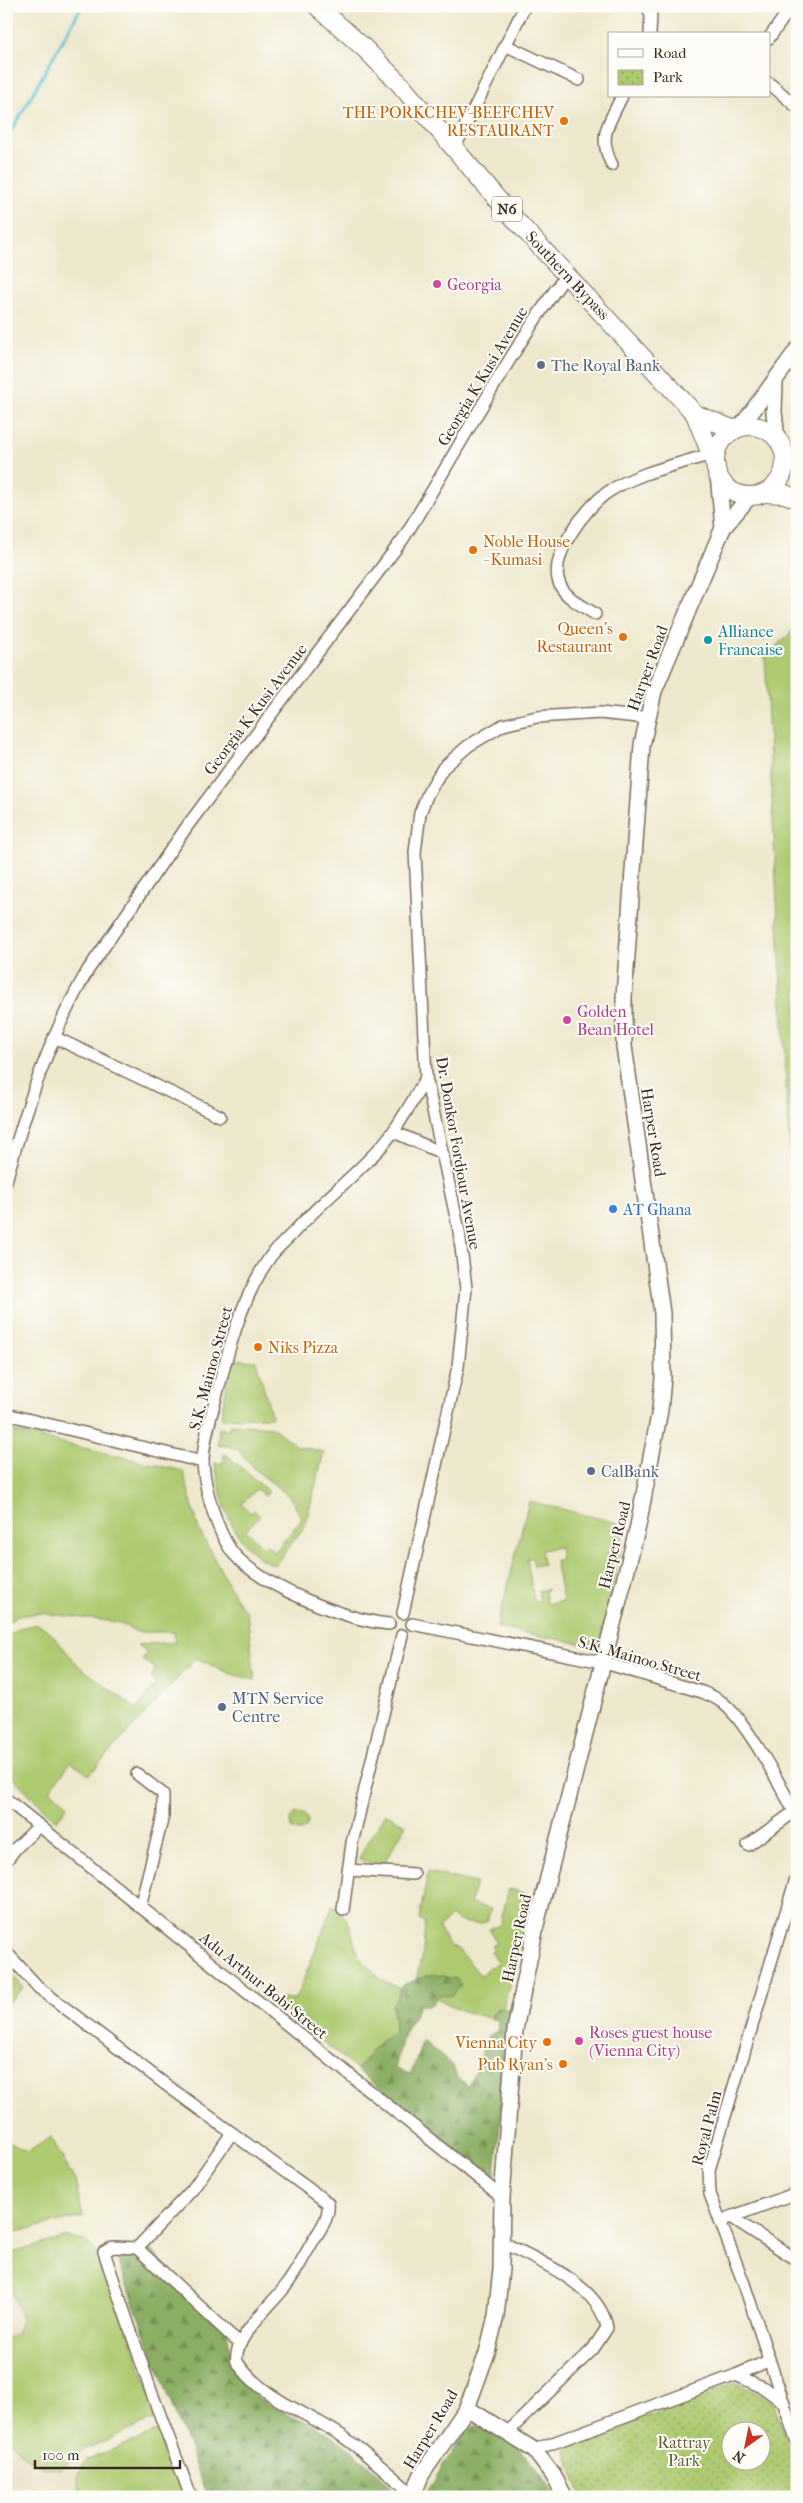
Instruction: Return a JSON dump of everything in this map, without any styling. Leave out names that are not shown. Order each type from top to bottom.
[{"type":"highway","name":"Southern Bypass","points":[[317,6],[382,66],[455,147],[510,214],[695,414],[715,465]]},
{"type":"highway","name":"Southern Bypass","points":[[695,414],[737,429]]},
{"type":"highway","name":"N6","points":[[737,429],[760,428],[780,446],[797,472]]},
{"type":"highway","points":[[715,465],[717,449],[721,442],[737,429]]},
{"type":"highway","points":[[758,494],[777,483],[782,476],[785,461],[780,446]]},
{"type":"highway","name":"N6","points":[[715,465],[730,490],[758,494],[775,492],[797,499]]},
{"type":"main road","points":[[737,429],[775,382],[797,350]]},
{"type":"main road","points":[[775,382],[774,412],[780,446]]},
{"type":"main road","name":"Harper Road","points":[[715,465],[723,528]]},
{"type":"main road","name":"Harper Road","points":[[412,2496],[422,2474],[466,2408],[487,2353],[496,2316],[508,2094],[515,2030],[536,1925],[638,1526],[660,1410],[663,1378],[662,1314],[624,1046],[626,978],[642,745],[654,691],[723,528],[758,494]]},
{"type":"main road","points":[[466,2408],[534,2450],[553,2475],[565,2497]]},
{"type":"street","points":[[455,147],[525,6]]},
{"type":"street","points":[[647,6],[651,15],[650,32]]},
{"type":"street","points":[[770,37],[792,6]]},
{"type":"street","points":[[506,45],[579,80]]},
{"type":"street","points":[[770,84],[797,107]]},
{"type":"street","points":[[612,165],[605,150],[604,140],[621,98]]},
{"type":"street","name":"Georgia K Kusi Avenue","points":[[6,1181],[16,1145],[54,1037],[74,993],[106,942],[200,810],[403,539],[427,503],[525,333],[567,274]]},
{"type":"street","points":[[594,614],[570,598],[561,587],[557,576],[562,549],[588,509],[608,492],[636,477],[715,465]]},
{"type":"street","name":"Dr. Donkor Fordjour Avenue","points":[[402,1613],[458,1367],[466,1312],[466,1288],[458,1231],[426,1078],[415,852],[420,812],[428,793],[443,768],[468,746],[503,725],[537,717],[600,713],[647,718]]},
{"type":"street","points":[[54,1037],[220,1116]]},
{"type":"street","name":"S.K. Mainoo Street","points":[[389,1624],[335,1612],[300,1596],[252,1570],[233,1552],[222,1533],[207,1492],[203,1462],[212,1415],[233,1333],[247,1298],[261,1273],[271,1256],[308,1216],[379,1149],[394,1132],[426,1078]]},
{"type":"street","points":[[394,1132],[442,1153]]},
{"type":"street","points":[[6,1414],[203,1462]]},
{"type":"street","points":[[402,1613],[410,1619],[412,1624],[409,1631],[402,1635],[393,1633],[389,1624],[392,1617],[402,1613]]},
{"type":"street","name":"S.K. Mainoo Street","points":[[412,1624],[602,1662],[702,1692],[724,1704],[771,1770],[796,1814]]},
{"type":"street","points":[[343,1910],[348,1870],[402,1635]]},
{"type":"street","points":[[136,1774],[163,1794],[163,1816],[140,1907]]},
{"type":"street","name":"Adu Arthur Bobi Street","points":[[6,1799],[502,2197]]},
{"type":"street","points":[[748,1845],[796,1814]]},
{"type":"street","points":[[6,1861],[16,1848],[39,1826]]},
{"type":"street","points":[[348,1870],[414,1874]]},
{"type":"street","name":"Royal Palm","points":[[797,1875],[710,2170],[710,2194],[726,2219],[768,2361],[797,2443]]},
{"type":"street","points":[[6,1952],[39,1988],[328,2203],[329,2210],[326,2219],[286,2286],[240,2344],[236,2355],[237,2362],[276,2400],[304,2413],[342,2436],[372,2459],[412,2496]]},
{"type":"street","points":[[137,2248],[192,2190],[232,2133]]},
{"type":"street","points":[[726,2219],[797,2194]]},
{"type":"street","points":[[726,2219],[797,2260]]},
{"type":"street","points":[[501,2242],[554,2268],[585,2291],[605,2316],[607,2328],[593,2349],[507,2433]]},
{"type":"street","points":[[191,2497],[151,2391],[104,2252],[114,2247],[137,2248],[240,2344]]},
{"type":"street","points":[[534,2450],[736,2375],[768,2361]]},
{"type":"street","points":[[736,2375],[764,2388],[784,2403]]},
{"type":"shaded area","points":[[6,2241],[104,2497],[6,2497]]},
{"type":"green space","points":[[797,627],[797,1243],[787,1106],[765,656]]},
{"type":"green space","points":[[231,1359],[256,1361],[272,1417],[221,1418]]},
{"type":"green space","points":[[230,1424],[272,1427],[297,1446],[324,1452],[305,1526],[275,1565],[261,1558],[239,1537],[221,1493],[215,1463],[224,1463],[224,1454],[227,1455],[269,1492],[265,1496],[257,1489],[242,1504],[250,1513],[254,1510],[260,1516],[246,1530],[263,1548],[267,1546],[275,1552],[302,1519],[289,1496],[258,1472],[238,1450],[218,1445],[219,1428],[228,1430]]},
{"type":"green space","points":[[6,1430],[183,1471],[199,1530],[238,1602],[247,1612],[255,1680],[231,1674],[196,1658],[89,1775],[71,1762],[50,1790],[68,1805],[56,1821],[6,1771],[6,1638],[19,1628],[37,1624],[48,1630],[80,1667],[137,1709],[157,1683],[150,1679],[156,1669],[142,1660],[147,1652],[137,1645],[175,1642],[174,1632],[137,1632],[117,1622],[39,1613],[17,1616],[6,1624]]},
{"type":"green space","points":[[529,1501],[626,1525],[599,1647],[497,1628]],"holes":[[[559,1547],[561,1559],[555,1560],[563,1601],[547,1604],[545,1592],[548,1589],[538,1591],[540,1600],[534,1601],[527,1559],[532,1558],[534,1566],[543,1564],[541,1550]]]},
{"type":"green space","points":[[295,1813],[303,1813],[308,1818],[306,1829],[295,1831],[290,1826],[290,1818]]},
{"type":"green space","points":[[385,1813],[406,1825],[380,1870],[359,1858]]},
{"type":"green space","points":[[428,1872],[476,1883],[470,1904],[491,1909],[487,1921],[483,1923],[468,1923],[459,1921],[451,1916],[439,1928],[450,1947],[458,1949],[481,1976],[497,1962],[491,1952],[494,1950],[491,1946],[497,1943],[489,1929],[500,1925],[509,1889],[533,1895],[503,2009],[497,2008],[492,2014],[492,2019],[463,2011],[436,1998],[438,1995],[433,1974],[416,1980],[423,1952],[425,1922],[419,1919]]},
{"type":"green space","points":[[333,1905],[349,1922],[358,1956],[381,1979],[401,1989],[392,2006],[395,2019],[394,2032],[378,2044],[357,2070],[272,1999],[296,1999]]},
{"type":"green space","points":[[6,1964],[23,1988],[6,2005]]},
{"type":"green space","points":[[433,1974],[456,1979],[461,1986],[451,1996],[439,1995],[431,2005],[420,2005],[404,2033],[395,2069],[411,2074],[423,2041],[453,2066],[457,2078],[468,2085],[477,2070],[488,2036],[497,2031],[498,2020],[492,2019],[492,2015],[498,2008],[512,2009],[494,2183],[357,2070],[378,2044],[394,2032],[395,2019],[392,2006],[404,1984]]},
{"type":"green space","points":[[51,2137],[75,2181],[83,2217],[6,2234],[6,2141],[28,2152]]},
{"type":"green space","points":[[66,2237],[87,2242],[104,2259],[158,2418],[83,2450],[60,2469],[44,2468],[21,2454],[6,2433],[6,2339],[16,2334],[22,2318],[6,2277],[6,2255]]},
{"type":"green space","points":[[138,2244],[153,2251],[190,2295],[228,2332],[235,2365],[244,2382],[254,2394],[269,2405],[314,2425],[344,2444],[374,2469],[401,2497],[207,2497],[119,2265],[117,2253]]},
{"type":"green space","name":"Rattray Park","points":[[736,2382],[773,2402],[797,2473],[797,2497],[582,2497],[565,2449]]},
{"type":"green space","points":[[478,2426],[502,2436],[523,2453],[541,2474],[553,2497],[423,2497],[467,2429]]},
{"type":"green space","points":[[161,2430],[185,2497],[83,2497],[78,2486],[77,2477],[80,2469],[88,2460]]},
{"type":"waterway","points":[[6,141],[82,6]]},
{"type":"place","name":"THE PORKCHEV-BEEFCHEV RESTAURANT","points":[[564,121]]},
{"type":"place","name":"Georgia","points":[[437,284]]},
{"type":"place","name":"The Royal Bank","points":[[541,365]]},
{"type":"place","name":"Noble House - Kumasi","points":[[473,550]]},
{"type":"place","name":"Queen's Restaurant","points":[[623,637]]},
{"type":"place","name":"Alliance Francaise","points":[[708,640]]},
{"type":"place","name":"Golden Bean Hotel","points":[[567,1020]]},
{"type":"place","name":"AT Ghana","points":[[613,1209]]},
{"type":"place","name":"Niks Pizza","points":[[258,1347]]},
{"type":"place","name":"CalBank","points":[[591,1471]]},
{"type":"place","name":"MTN Service Centre","points":[[222,1707]]},
{"type":"place","name":"Roses guest house (Vienna City)","points":[[579,2041]]},
{"type":"place","name":"Vienna City","points":[[547,2042]]},
{"type":"place","name":"Pub Ryan's","points":[[563,2064]]}]
